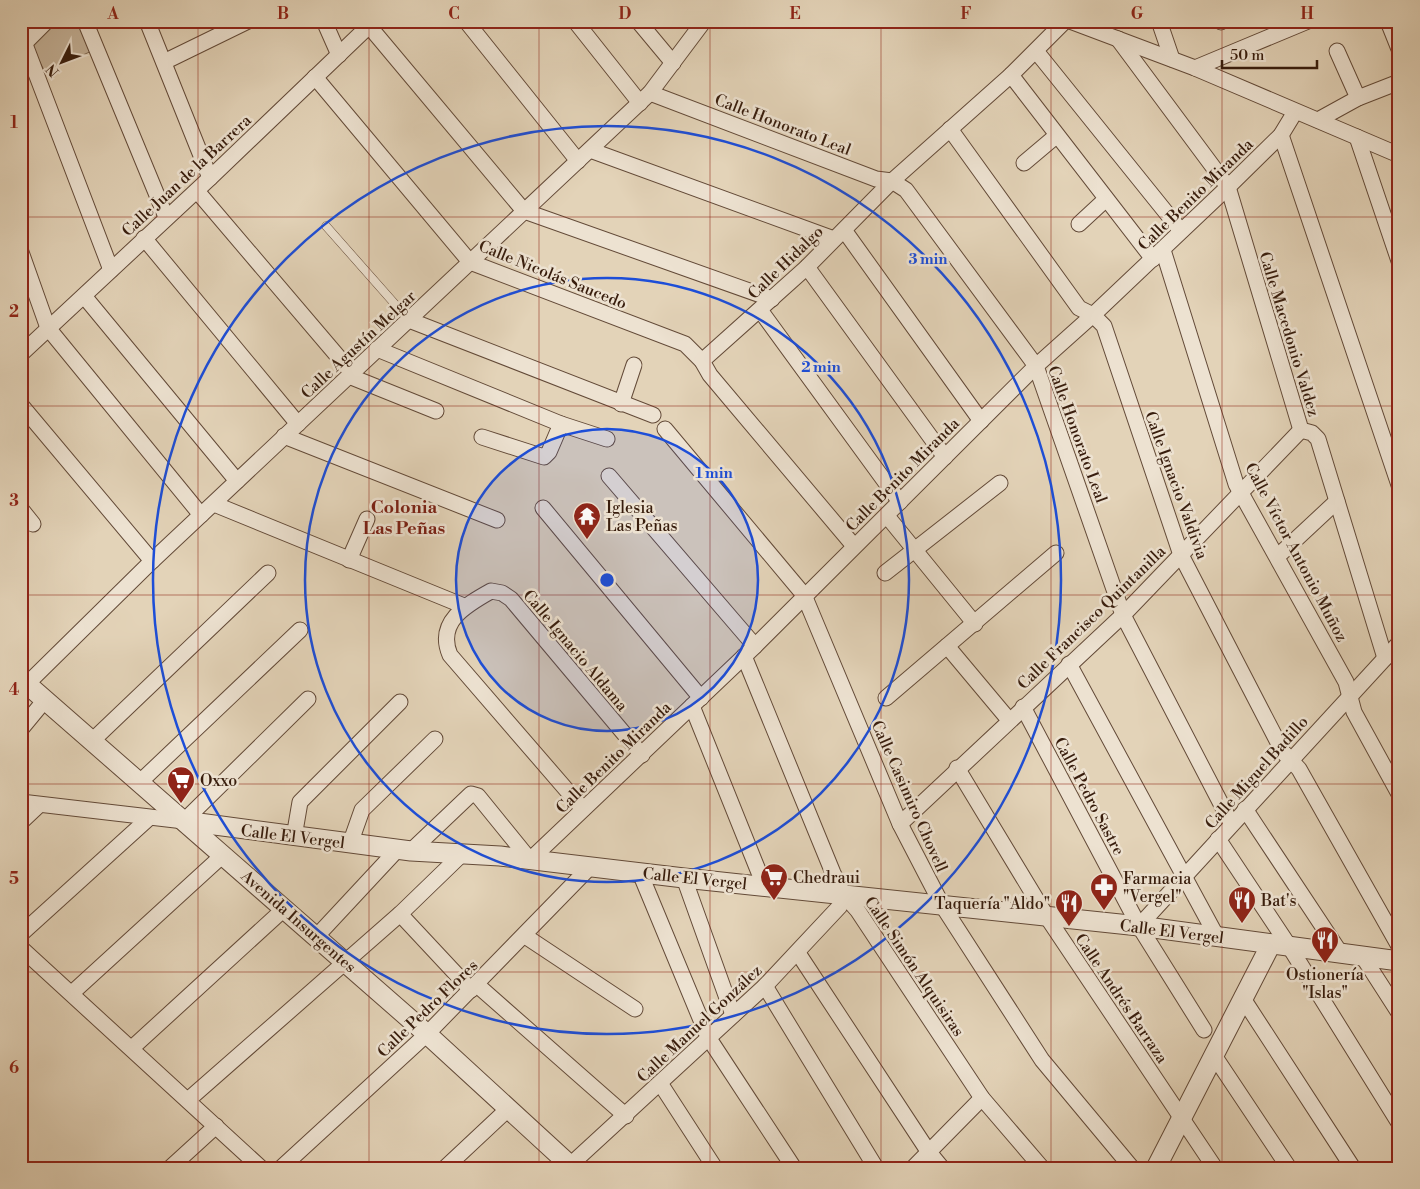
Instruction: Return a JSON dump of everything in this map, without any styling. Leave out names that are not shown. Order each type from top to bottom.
[{"type":"street","points":[[44,21],[22,43],[110,270]]},
{"type":"street","points":[[85,21],[166,218]]},
{"type":"street","points":[[147,21],[210,178]]},
{"type":"street","points":[[164,62],[248,21]]},
{"type":"street","points":[[324,21],[339,55]]},
{"type":"street","points":[[466,21],[578,161]]},
{"type":"street","points":[[575,21],[645,98]]},
{"type":"street","points":[[638,21],[673,63]]},
{"type":"street","name":"Calle Agustín Melgar","points":[[24,682],[645,98],[704,21]]},
{"type":"street","name":"Calle Hidalgo","points":[[702,361],[807,267],[892,181],[1011,75],[1065,21]]},
{"type":"street","points":[[1070,21],[1195,68],[1399,155]]},
{"type":"street","points":[[1159,21],[1172,59]]},
{"type":"street","points":[[1195,68],[1307,21]]},
{"type":"street","points":[[372,24],[524,211],[772,298]]},
{"type":"street","name":"Calle Juan de la Barrera","points":[[21,354],[144,238],[197,191],[372,24]]},
{"type":"street","points":[[1390,24],[1399,49]]},
{"type":"street","name":"Calle Macedonio Valdez","points":[[1118,39],[1228,187],[1301,430],[1312,433],[1318,439],[1385,658]]},
{"type":"street","points":[[1036,50],[1181,231]]},
{"type":"street","points":[[1336,51],[1358,98]]},
{"type":"street","points":[[1011,75],[1106,199],[1158,255]]},
{"type":"street","name":"Calle Nicolás Saucedo","points":[[315,77],[470,262],[685,344],[702,361]]},
{"type":"street","points":[[1318,120],[1358,98],[1399,82]]},
{"type":"street","name":"Calle Honorato Leal","points":[[645,98],[876,178],[892,181],[906,190],[1036,366],[1123,615],[1231,823]]},
{"type":"street","name":"Calle Benito Miranda","points":[[530,860],[750,651],[804,595],[887,516],[1036,366],[1158,255],[1228,187],[1281,135],[1295,112]]},
{"type":"street","name":"Calle Ignacio Valdivia","points":[[950,129],[1079,308],[1093,315],[1104,326],[1181,555],[1283,752],[1299,769],[1399,946]]},
{"type":"street","points":[[1281,135],[1399,485]]},
{"type":"street","points":[[1024,163],[1056,136]]},
{"type":"street","points":[[1357,137],[1399,261]]},
{"type":"street","points":[[590,150],[839,234],[981,421]]},
{"type":"street","points":[[197,191],[350,375],[436,411]]},
{"type":"street","points":[[1078,224],[1106,199]]},
{"type":"street","points":[[144,238],[298,424]]},
{"type":"street","points":[[21,252],[48,328],[201,515]]},
{"type":"street","name":"Calle Víctor Antonio Muñoz","points":[[1158,255],[1236,484],[1278,556],[1346,682],[1354,712],[1399,794]]},
{"type":"street","points":[[807,267],[945,458]]},
{"type":"street","points":[[84,296],[237,481]]},
{"type":"street","points":[[760,310],[900,502]]},
{"type":"street","points":[[409,320],[653,415]]},
{"type":"street","points":[[377,349],[561,424],[607,439]]},
{"type":"street","points":[[702,361],[710,375],[854,546]]},
{"type":"street","points":[[621,404],[634,365]]},
{"type":"street","points":[[21,404],[152,561]]},
{"type":"street","points":[[482,437],[544,457],[549,452],[561,424]]},
{"type":"street","name":"Calle Casimiro Chovell","points":[[665,429],[804,595],[900,824],[942,905],[1042,1060],[1132,1168]]},
{"type":"street","name":"Calle Francisco Quintanilla","points":[[900,824],[1123,615],[1301,430]]},
{"type":"street","points":[[284,436],[497,520]]},
{"type":"street","name":"Calle Simón Alquisiras","points":[[609,476],[750,651],[833,872],[844,895],[858,911],[982,1098],[1042,1168]]},
{"type":"street","points":[[885,573],[1000,483]]},
{"type":"street","points":[[1278,556],[1336,501]]},
{"type":"street","points":[[214,504],[464,606]]},
{"type":"street","points":[[543,508],[696,702],[764,885]]},
{"type":"street","points":[[21,509],[33,524]]},
{"type":"street","points":[[887,516],[975,624]]},
{"type":"street","points":[[349,560],[367,519]]},
{"type":"street","points":[[886,698],[1056,553]]},
{"type":"street","points":[[93,740],[268,573]]},
{"type":"street","name":"Calle Ignacio Aldama","points":[[583,809],[450,655],[445,643],[447,630],[464,606],[491,591],[502,593],[511,599],[642,755]]},
{"type":"street","points":[[140,782],[300,630]]},
{"type":"street","name":"Calle Miguel Badillo","points":[[1139,926],[1231,823],[1399,643]]},
{"type":"street","points":[[947,646],[1009,720]]},
{"type":"street","points":[[1069,664],[1217,937]]},
{"type":"street","name":"Avenida Insurgentes","points":[[24,682],[93,740],[427,1034],[570,1167]]},
{"type":"street","points":[[184,822],[308,699]]},
{"type":"street","points":[[21,729],[45,700]]},
{"type":"street","points":[[294,838],[300,802],[400,702]]},
{"type":"street","name":"Calle Pedro Sastre","points":[[1023,707],[1139,926],[1204,1030]]},
{"type":"street","points":[[350,844],[362,810],[435,739]]},
{"type":"street","name":"Calle Andrés Barraza","points":[[958,768],[1046,917],[1215,1168]]},
{"type":"street","points":[[316,937],[404,850],[471,794],[478,796],[530,860]]},
{"type":"street","name":"Calle El Vergel","points":[[21,802],[294,838],[404,850],[591,866],[684,878],[1139,926],[1399,961]]},
{"type":"street","points":[[21,822],[39,805]]},
{"type":"street","points":[[1245,809],[1341,954]]},
{"type":"street","points":[[21,934],[149,818]]},
{"type":"street","points":[[1218,839],[1280,945],[1399,1124]]},
{"type":"street","points":[[188,1100],[400,914],[461,854]]},
{"type":"street","points":[[72,993],[223,855]]},
{"type":"street","name":"Calle Pedro Flores","points":[[281,1168],[427,1034],[525,936],[591,866]]},
{"type":"street","points":[[640,873],[708,1037],[794,1168]]},
{"type":"street","points":[[684,878],[733,1015]]},
{"type":"street","name":"Calle Manuel González","points":[[570,1167],[765,986],[798,953],[840,906],[844,895]]},
{"type":"street","points":[[132,1048],[284,909]]},
{"type":"street","points":[[400,914],[474,987],[626,1116]]},
{"type":"street","points":[[525,936],[635,1009]]},
{"type":"street","points":[[1156,1168],[1242,997],[1280,945]]},
{"type":"street","points":[[23,953],[72,993],[261,1168]]},
{"type":"street","points":[[798,953],[928,1151],[942,1168]]},
{"type":"street","points":[[1363,957],[1399,1013]]},
{"type":"street","points":[[765,986],[876,1168]]},
{"type":"street","points":[[1242,997],[1353,1168]]},
{"type":"street","points":[[1214,1054],[1289,1168]]},
{"type":"street","points":[[660,1083],[714,1168]]},
{"type":"street","points":[[913,1168],[982,1098]]},
{"type":"street","points":[[445,1168],[508,1109]]},
{"type":"street","points":[[170,1168],[216,1126]]},
{"type":"lane","points":[[326,226],[409,320]]},
{"type":"shaded area","points":[[44,21],[79,21],[94,50],[45,72],[27,37]]},
{"type":"place","name":"Iglesia Las Peñas","points":[[587,540]]},
{"type":"place","name":"Oxxo","points":[[181,804]]},
{"type":"place","name":"Chedraui","points":[[774,901]]},
{"type":"place","name":"Farmacia \"Vergel\"","points":[[1104,911]]},
{"type":"place","name":"Bat's","points":[[1242,924]]},
{"type":"place","name":"Taquería \"Aldo\"","points":[[1069,927]]},
{"type":"place","name":"Ostionería \"Islas\"","points":[[1325,964]]},
{"type":"district","name":"Colonia Las Peñas","points":[[404,517]]}]
